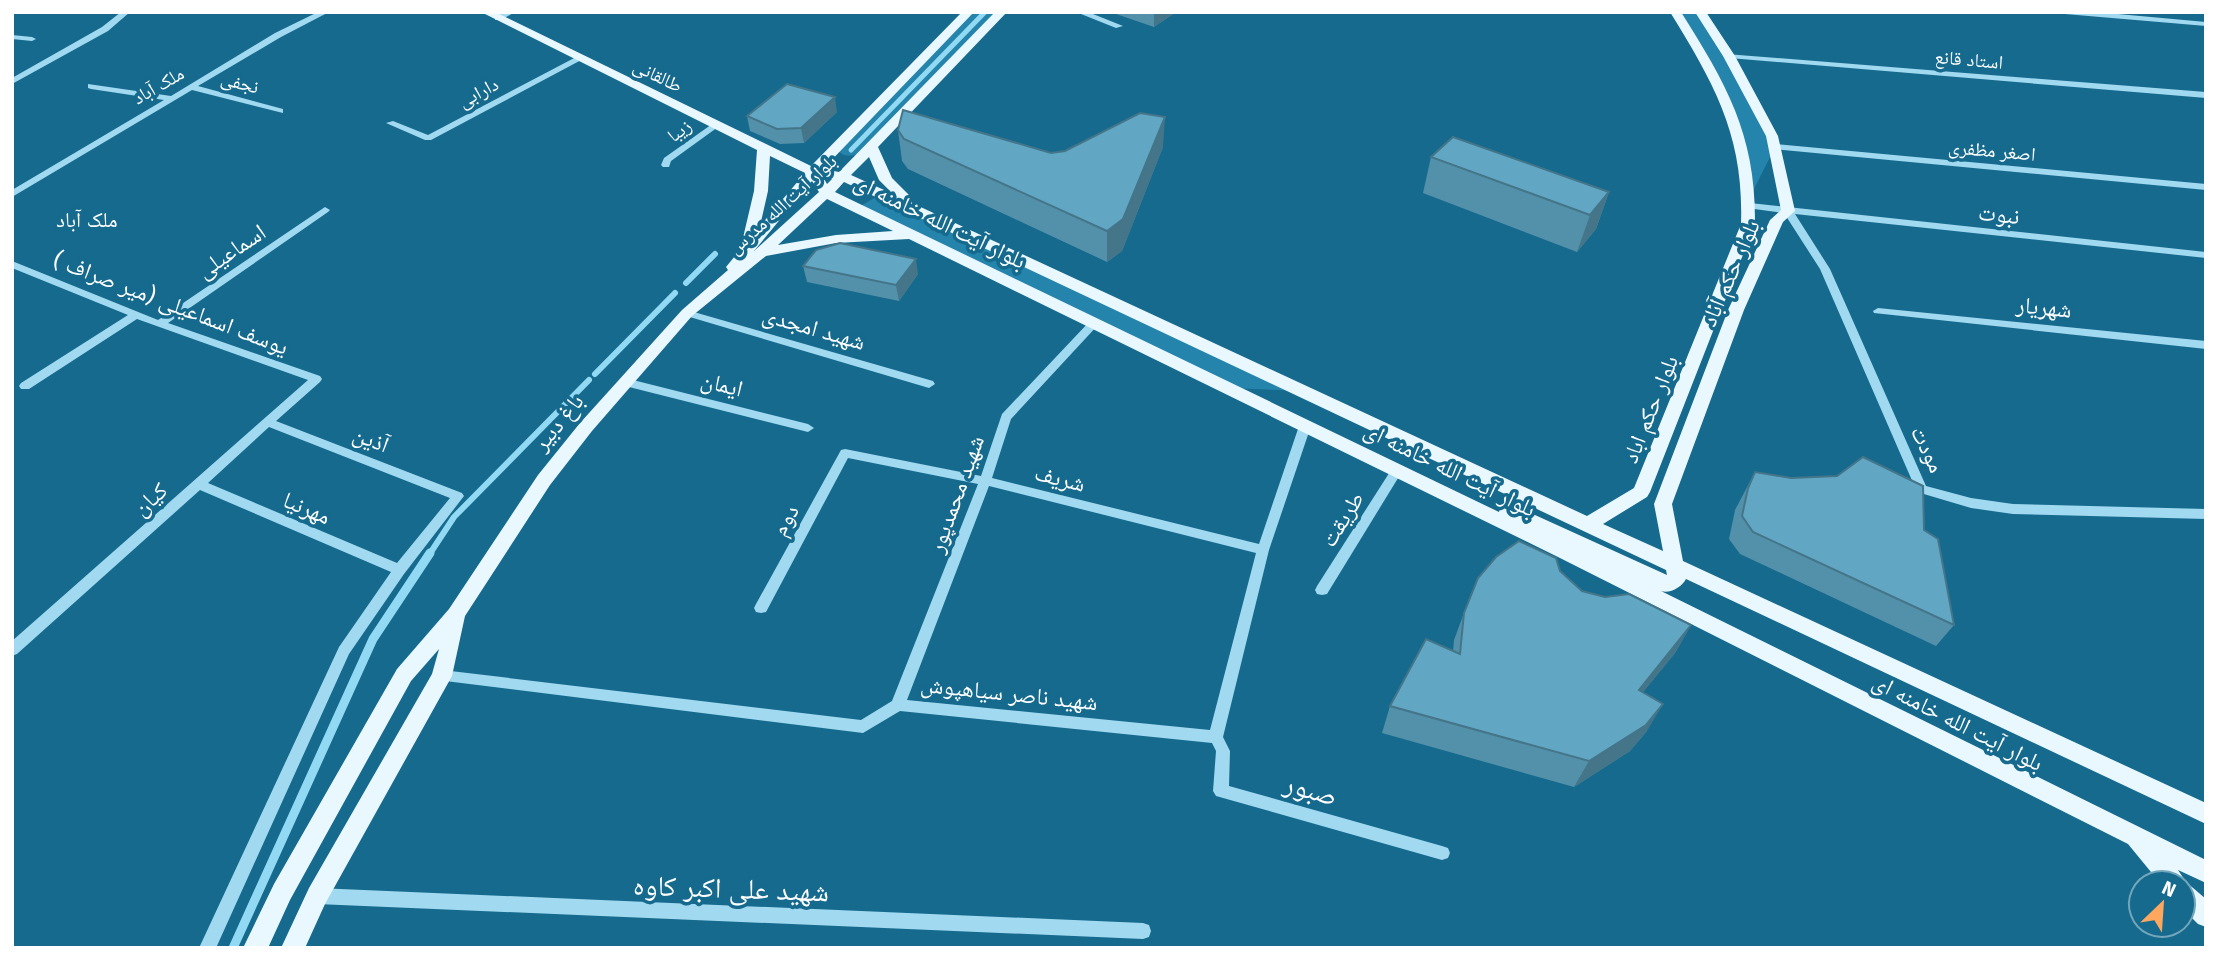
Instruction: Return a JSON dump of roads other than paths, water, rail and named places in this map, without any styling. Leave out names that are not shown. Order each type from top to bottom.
[{"type":"main road","name":"بلوار آیت الله مدرس","points":[[723,281],[748,247],[813,172],[969,12]]},
{"type":"main road","name":"بلوار آیت الله مدرس","points":[[723,281],[762,252],[826,193],[1002,12]]},
{"type":"main road","name":"بلوار حکم اباد","points":[[1588,524],[1641,492],[1748,224],[1750,177],[1741,132],[1700,52],[1675,12]]},
{"type":"main road","name":"بلوار حکم آباد","points":[[1676,566],[1663,504],[1736,310],[1777,220],[1788,211],[1775,147],[1729,55],[1700,12]]},
{"type":"main road","name":"طالقانی","points":[[492,15],[813,172]]},
{"type":"main road","points":[[871,147],[886,180],[917,210]]},
{"type":"main road","points":[[748,247],[761,191],[764,149]]},
{"type":"main road","name":"بلوار آیت الله خامنه ای","points":[[813,172],[843,176],[917,210],[2203,812]]},
{"type":"main road","name":"بلوار آیت الله خامنه ای","points":[[813,172],[826,193],[1402,473],[2206,872]]},
{"type":"main road","points":[[941,248],[936,237],[940,233],[960,230]]},
{"type":"main road","points":[[762,252],[812,240],[862,234],[911,235]]},
{"type":"main road","name":"باغ دبیر","points":[[255,948],[282,892],[404,675],[456,615],[544,480],[625,382],[687,313],[723,281]]},
{"type":"main road","points":[[1402,473],[1467,492],[1665,585],[1677,579],[1676,566]]},
{"type":"main road","name":"باغ دبیر","points":[[293,948],[317,896],[442,676],[456,615]]},
{"type":"main road","points":[[2132,837],[2162,869]]},
{"type":"street","points":[[12,82],[105,29],[126,12]]},
{"type":"street","name":"ملک آباد","points":[[12,194],[278,35],[325,12]]},
{"type":"street","points":[[492,15],[511,12]]},
{"type":"street","points":[[1080,12],[1119,26]]},
{"type":"street","points":[[2065,12],[2206,24]]},
{"type":"street","points":[[12,37],[32,39]]},
{"type":"street","name":"استاد قانع","points":[[1729,55],[2206,95]]},
{"type":"street","name":"دارابی","points":[[390,123],[428,138],[581,58]]},
{"type":"street","points":[[91,86],[170,98]]},
{"type":"street","name":"نجفی","points":[[190,87],[280,111]]},
{"type":"street","name":"زیبا","points":[[666,165],[667,160],[715,125]]},
{"type":"street","name":"اصغر مظفری","points":[[1775,147],[2206,187]]},
{"type":"street","name":"نبوت","points":[[1750,206],[2206,255]]},
{"type":"street","name":"اسماعیلی","points":[[159,324],[325,210]]},
{"type":"street","name":"مودت","points":[[1788,211],[1825,269],[1920,489],[1971,503],[2013,509],[2206,514]]},
{"type":"street","name":"یوسف اسماعیلی (میر صراف )","points":[[12,264],[159,324],[316,379]]},
{"type":"street","name":"شهریار","points":[[1878,311],[2206,345]]},
{"type":"street","name":"شهید امجدی","points":[[687,313],[929,384]]},
{"type":"street","points":[[24,386],[136,315]]},
{"type":"street","name":"شهید محمدپور","points":[[898,705],[985,481],[1006,417],[1094,323]]},
{"type":"street","name":"کیان","points":[[12,650],[316,379]]},
{"type":"street","name":"ایمان","points":[[625,382],[808,428]]},
{"type":"street","name":"آذین","points":[[268,422],[458,496],[399,570]]},
{"type":"street","points":[[1216,737],[1264,550],[1305,426]]},
{"type":"street","name":"شریف","points":[[845,453],[985,481],[1264,550]]},
{"type":"street","name":"دوم","points":[[761,608],[845,453]]},
{"type":"street","name":"طریقت","points":[[1322,590],[1402,473]]},
{"type":"street","name":"مهرنیا","points":[[199,484],[399,570]]},
{"type":"street","points":[[207,948],[344,650],[399,570]]},
{"type":"street","name":"شهید ناصر سیاهپوش","points":[[442,676],[863,727],[898,705],[1216,737]]},
{"type":"street","name":"صبور","points":[[1216,737],[1223,751],[1221,791],[1442,853]]},
{"type":"street","name":"شهید علی اکبر کاوه","points":[[317,896],[1143,931]]},
{"type":"waterway","points":[[851,150],[985,12]]},
{"type":"waterway","points":[[686,283],[715,254]]},
{"type":"waterway","points":[[595,374],[675,293]]},
{"type":"waterway","points":[[429,555],[454,517],[589,380]]},
{"type":"waterway","points":[[233,948],[373,639],[430,553]]},
{"type":"district","name":"ملک آباد","points":[[87,220]]}]
